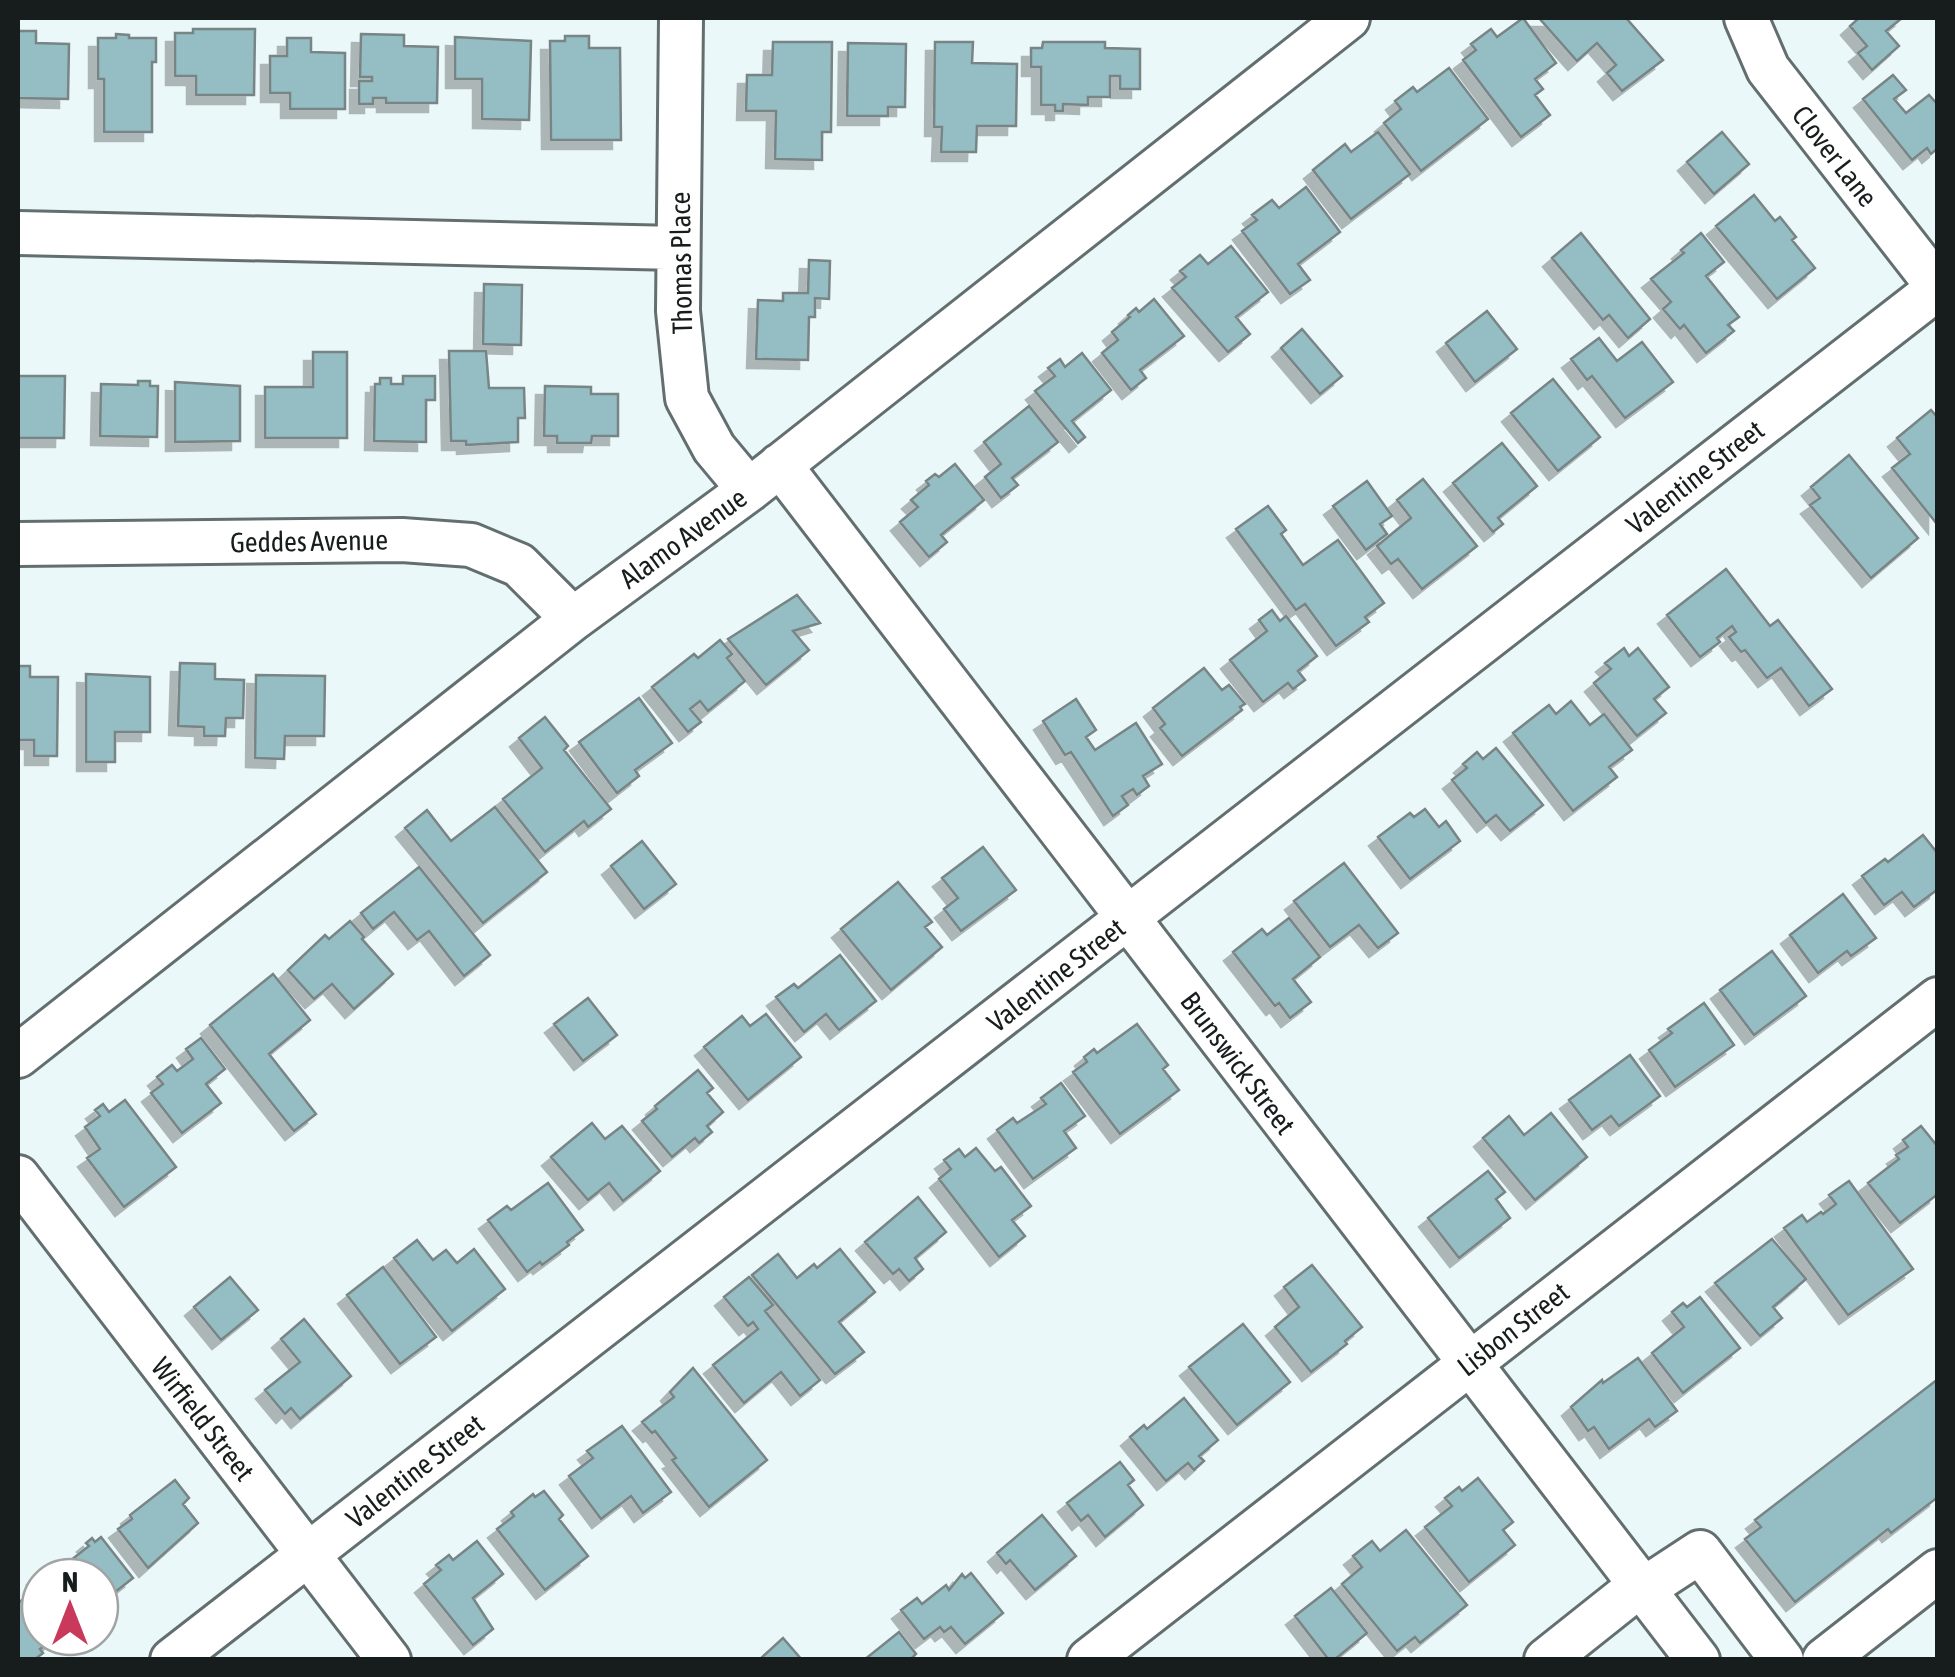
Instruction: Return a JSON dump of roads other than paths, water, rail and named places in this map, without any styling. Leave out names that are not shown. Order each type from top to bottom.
[{"type":"street","name":"Thomas Place","points":[[681,18],[678,310],[688,398],[714,448],[764,478]]},
{"type":"street","name":"Alamo Avenue","points":[[18,1056],[573,619],[764,478],[1348,18]]},
{"type":"street","name":"Clover Lane","points":[[1746,18],[1768,68],[1938,288]]},
{"type":"street","points":[[18,233],[678,248]]},
{"type":"street","name":"Valentine Street","points":[[172,1660],[1938,288]]},
{"type":"street","name":"Brunswick Street","points":[[764,478],[1128,919],[1698,1660]]},
{"type":"street","name":"Geddes Avenue","points":[[18,544],[402,540],[471,544],[519,565],[573,619]]},
{"type":"street","name":"Lisbon Street","points":[[1088,1660],[1938,999]]},
{"type":"street","name":"Wirfield Street","points":[[18,1178],[389,1660]]},
{"type":"street","points":[[1546,1660],[1641,1588],[1700,1552],[1782,1660]]},
{"type":"street","points":[[1824,1660],[1938,1571]]}]
